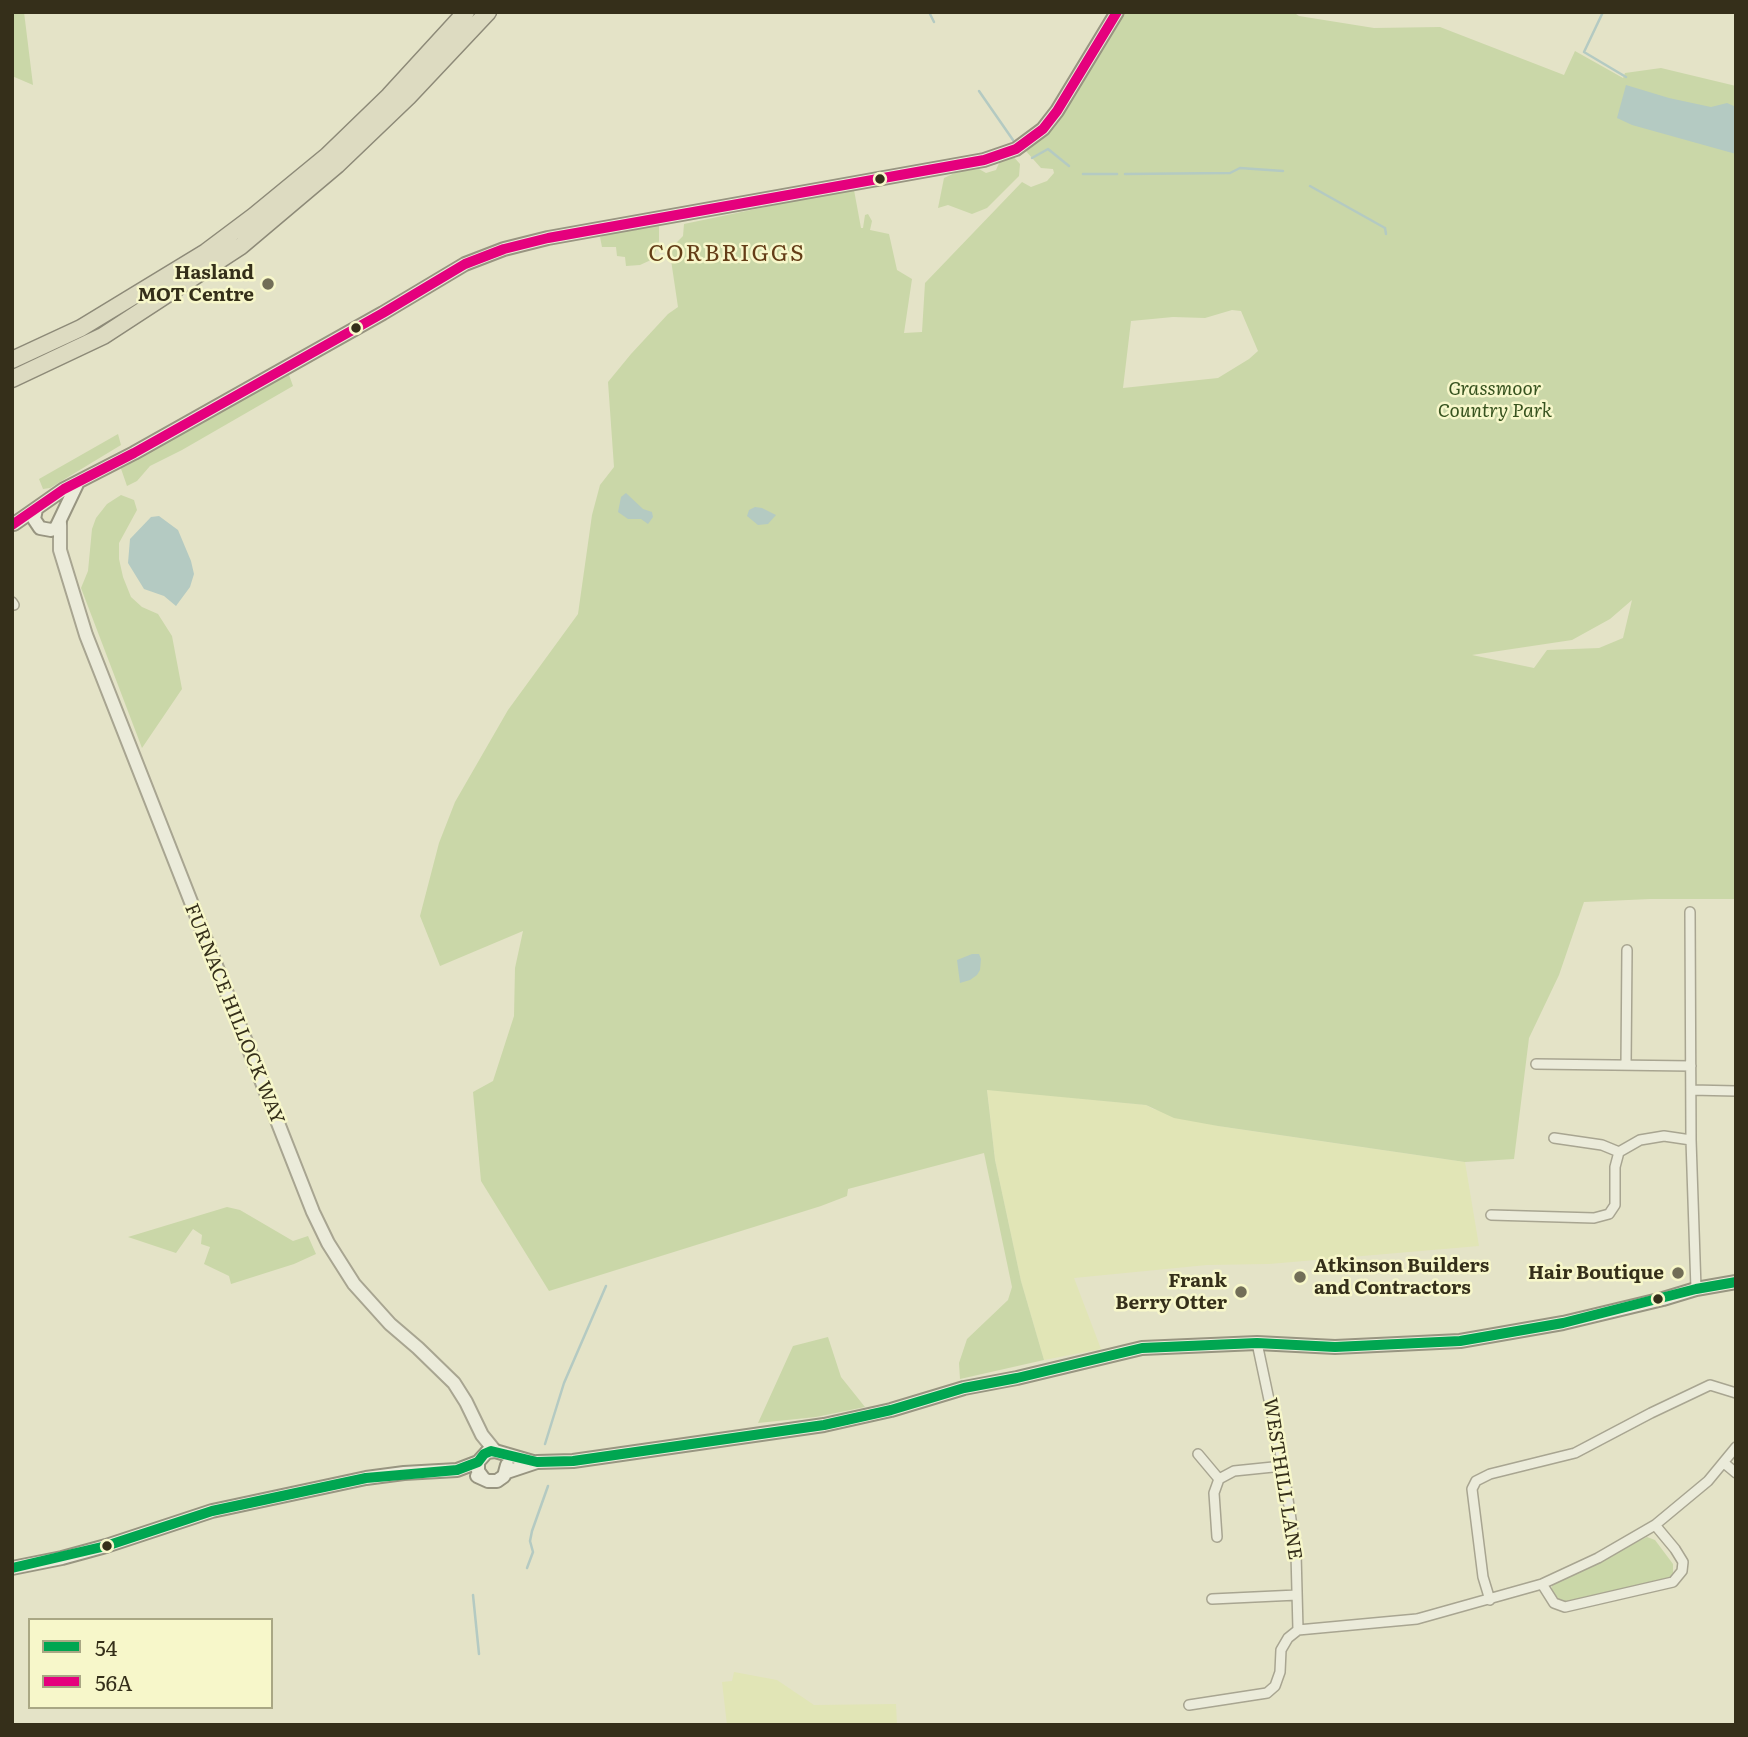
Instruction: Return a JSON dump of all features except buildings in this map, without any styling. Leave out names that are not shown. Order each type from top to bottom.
[{"type":"highway","points":[[12,360],[81,328],[206,252],[254,216],[327,156],[388,96],[466,12]]},
{"type":"highway","points":[[12,379],[103,336],[241,246],[337,165],[488,12]]},
{"type":"main road","points":[[13,525],[64,489],[383,313],[454,269],[504,249],[572,234],[984,160],[1016,149],[1037,135],[1057,111],[1117,12]]},
{"type":"main road","points":[[13,525],[51,530],[61,519],[77,484]]},
{"type":"main road","points":[[41,505],[57,505],[61,519]]},
{"type":"main road","points":[[41,505],[34,519],[43,529]]},
{"type":"main road","name":"FURNACE HILLOCK WAY","points":[[61,519],[60,550],[95,660],[323,1233],[354,1284],[390,1324],[454,1383],[482,1435],[499,1453]]},
{"type":"main road","name":"FURNACE HILLOCK WAY","points":[[43,529],[60,550]]},
{"type":"main road","points":[[12,1568],[84,1552],[212,1511],[366,1478],[457,1470],[479,1460],[487,1452],[537,1462],[573,1461],[824,1425],[891,1410],[964,1388],[1142,1348],[1258,1343],[1335,1347],[1460,1341],[1563,1323],[1696,1289],[1736,1282]]},
{"type":"main road","name":"FURNACE HILLOCK WAY","points":[[479,1460],[482,1435]]},
{"type":"main road","points":[[499,1453],[507,1463],[507,1472]]},
{"type":"main road","points":[[479,1460],[478,1471],[484,1479]]},
{"type":"main road","points":[[457,1470],[497,1481],[507,1472],[537,1462]]},
{"type":"street","points":[[1690,912],[1691,1140],[1696,1289]]},
{"type":"street","points":[[1626,1065],[1627,950]]},
{"type":"street","points":[[1536,1064],[1691,1066]]},
{"type":"street","points":[[1691,1090],[1736,1091]]},
{"type":"street","points":[[1491,1215],[1594,1218],[1609,1214],[1615,1205],[1615,1167],[1619,1152],[1640,1140],[1664,1136],[1691,1140]]},
{"type":"street","points":[[1553,1138],[1602,1145],[1619,1152]]},
{"type":"street","name":"WESTHILL LANE","points":[[1258,1343],[1283,1466],[1296,1553],[1298,1630]]},
{"type":"street","points":[[1490,1600],[1483,1577],[1472,1489],[1476,1481],[1490,1474],[1575,1453],[1710,1385],[1736,1393]]},
{"type":"street","points":[[1189,1705],[1267,1693],[1275,1686],[1280,1672],[1282,1650],[1288,1638],[1298,1630],[1417,1619],[1542,1584],[1598,1558],[1655,1525],[1707,1481],[1736,1447]]},
{"type":"street","points":[[1198,1454],[1219,1479]]},
{"type":"street","points":[[1724,1463],[1736,1473]]},
{"type":"street","points":[[1217,1537],[1214,1493],[1219,1479],[1234,1471],[1283,1466]]},
{"type":"street","points":[[1542,1584],[1553,1603],[1565,1607],[1673,1582],[1682,1571],[1683,1562],[1655,1525]]},
{"type":"street","points":[[1212,1599],[1297,1595]]},
{"type":"green space","points":[[12,12],[24,12],[33,85],[12,76]]},
{"type":"green space","name":"Grassmoor Country Park","points":[[1125,12],[1293,12],[1299,16],[1374,28],[1440,27],[1564,75],[1575,51],[1623,78],[1625,73],[1661,68],[1736,86],[1736,899],[1584,902],[1559,975],[1529,1038],[1514,1159],[1465,1162],[1218,1126],[1174,1118],[1146,1105],[987,1090],[995,1160],[1021,1281],[1044,1360],[960,1379],[959,1363],[967,1339],[1008,1300],[1012,1287],[984,1153],[848,1189],[847,1196],[821,1206],[549,1291],[481,1181],[473,1092],[493,1081],[514,1016],[515,968],[523,931],[440,966],[420,916],[439,843],[455,802],[508,710],[578,614],[592,515],[600,485],[614,467],[608,382],[668,314],[678,307],[671,260],[672,247],[683,236],[684,224],[854,190],[861,228],[865,215],[868,214],[872,221],[870,230],[889,234],[897,270],[912,279],[904,333],[922,332],[925,283],[1022,182],[1031,187],[1047,181],[1054,173],[1053,169],[1041,168],[1025,150],[1053,126]],"holes":[[[1232,310],[1241,311],[1258,351],[1249,359],[1218,378],[1123,388],[1131,321],[1173,317],[1205,318]],[[1632,600],[1623,638],[1599,648],[1547,650],[1534,668],[1472,655],[1572,640],[1610,619]]]},
{"type":"green space","points":[[1012,155],[1020,164],[1019,176],[987,208],[972,214],[948,205],[938,208],[944,178],[957,172],[979,169],[986,173],[996,170],[1000,161]]},
{"type":"green space","points":[[659,224],[659,241],[653,259],[640,265],[626,266],[625,257],[617,256],[616,247],[602,247],[600,237],[616,230]]},
{"type":"green space","points":[[288,372],[293,386],[150,466],[137,481],[127,486],[119,463]]},
{"type":"green space","points":[[118,434],[121,445],[50,488],[43,489],[39,479]]},
{"type":"green space","points":[[121,495],[134,500],[137,510],[119,543],[123,577],[131,597],[142,607],[158,614],[172,636],[182,689],[142,748],[81,588],[88,571],[92,529],[96,518],[107,504]]},
{"type":"green space","points":[[987,1089],[1146,1105],[1218,1126],[1465,1162],[1479,1246],[1269,1264],[1207,1265],[1074,1278],[1101,1349],[1044,1360],[1021,1281],[995,1160]]},
{"type":"green space","points":[[227,1207],[240,1210],[293,1241],[308,1236],[316,1254],[294,1264],[231,1284],[229,1276],[204,1264],[210,1247],[201,1244],[202,1235],[193,1229],[176,1253],[128,1237]]},
{"type":"green space","points":[[828,1337],[841,1377],[865,1407],[816,1417],[758,1423],[793,1346]]},
{"type":"green space","points":[[1647,1537],[1655,1540],[1673,1564],[1670,1578],[1571,1601],[1561,1601],[1551,1592],[1557,1581]]},
{"type":"green space","points":[[734,1672],[777,1680],[814,1705],[896,1704],[897,1725],[727,1725],[722,1682],[732,1681]]},
{"type":"water","points":[[1626,85],[1711,107],[1727,103],[1736,107],[1736,154],[1632,125],[1617,118]]},
{"type":"water","points":[[626,493],[643,509],[652,512],[653,517],[648,524],[641,519],[628,519],[618,512],[621,497]]},
{"type":"water","points":[[755,507],[776,515],[768,524],[758,525],[747,516],[749,510]]},
{"type":"water","points":[[159,516],[178,530],[194,574],[190,587],[176,606],[164,596],[144,589],[128,563],[130,539],[151,517]]},
{"type":"water","points":[[979,954],[980,970],[970,980],[960,983],[957,960]]},
{"type":"waterway","points":[[929,12],[934,22]]},
{"type":"waterway","points":[[1603,12],[1584,52],[1626,77]]},
{"type":"waterway","points":[[979,91],[1013,140]]},
{"type":"waterway","points":[[1032,158],[1048,149],[1069,166]]},
{"type":"waterway","points":[[1125,174],[1230,173],[1240,168],[1283,171]]},
{"type":"waterway","points":[[1083,174],[1117,174]]},
{"type":"waterway","points":[[1310,186],[1385,228],[1386,234]]},
{"type":"waterway","points":[[545,1444],[564,1383],[606,1286]]},
{"type":"waterway","points":[[527,1568],[533,1552],[530,1541],[532,1531],[548,1486]]},
{"type":"waterway","points":[[473,1595],[479,1654]]},
{"type":"transit line","name":"56A","points":[[12,525],[64,489],[134,453],[465,264],[504,249],[548,238],[984,160],[1016,149],[1043,129],[1057,111],[1117,12]]},
{"type":"transit line","name":"54","points":[[12,1568],[106,1546],[212,1511],[366,1478],[457,1470],[478,1462],[484,1454],[491,1451],[537,1462],[573,1461],[824,1425],[891,1410],[964,1388],[1142,1348],[1257,1343],[1335,1347],[1460,1341],[1563,1323],[1696,1289],[1736,1282]]},
{"type":"place","name":"Hasland MOT Centre","points":[[268,284]]},
{"type":"place","name":"Hair Boutique","points":[[1678,1273]]},
{"type":"place","name":"Atkinson Builders and Contractors","points":[[1300,1277]]},
{"type":"place","name":"Frank Berry Otter","points":[[1241,1292]]},
{"type":"district","name":"CORBRIGGS","points":[[727,254]]}]
